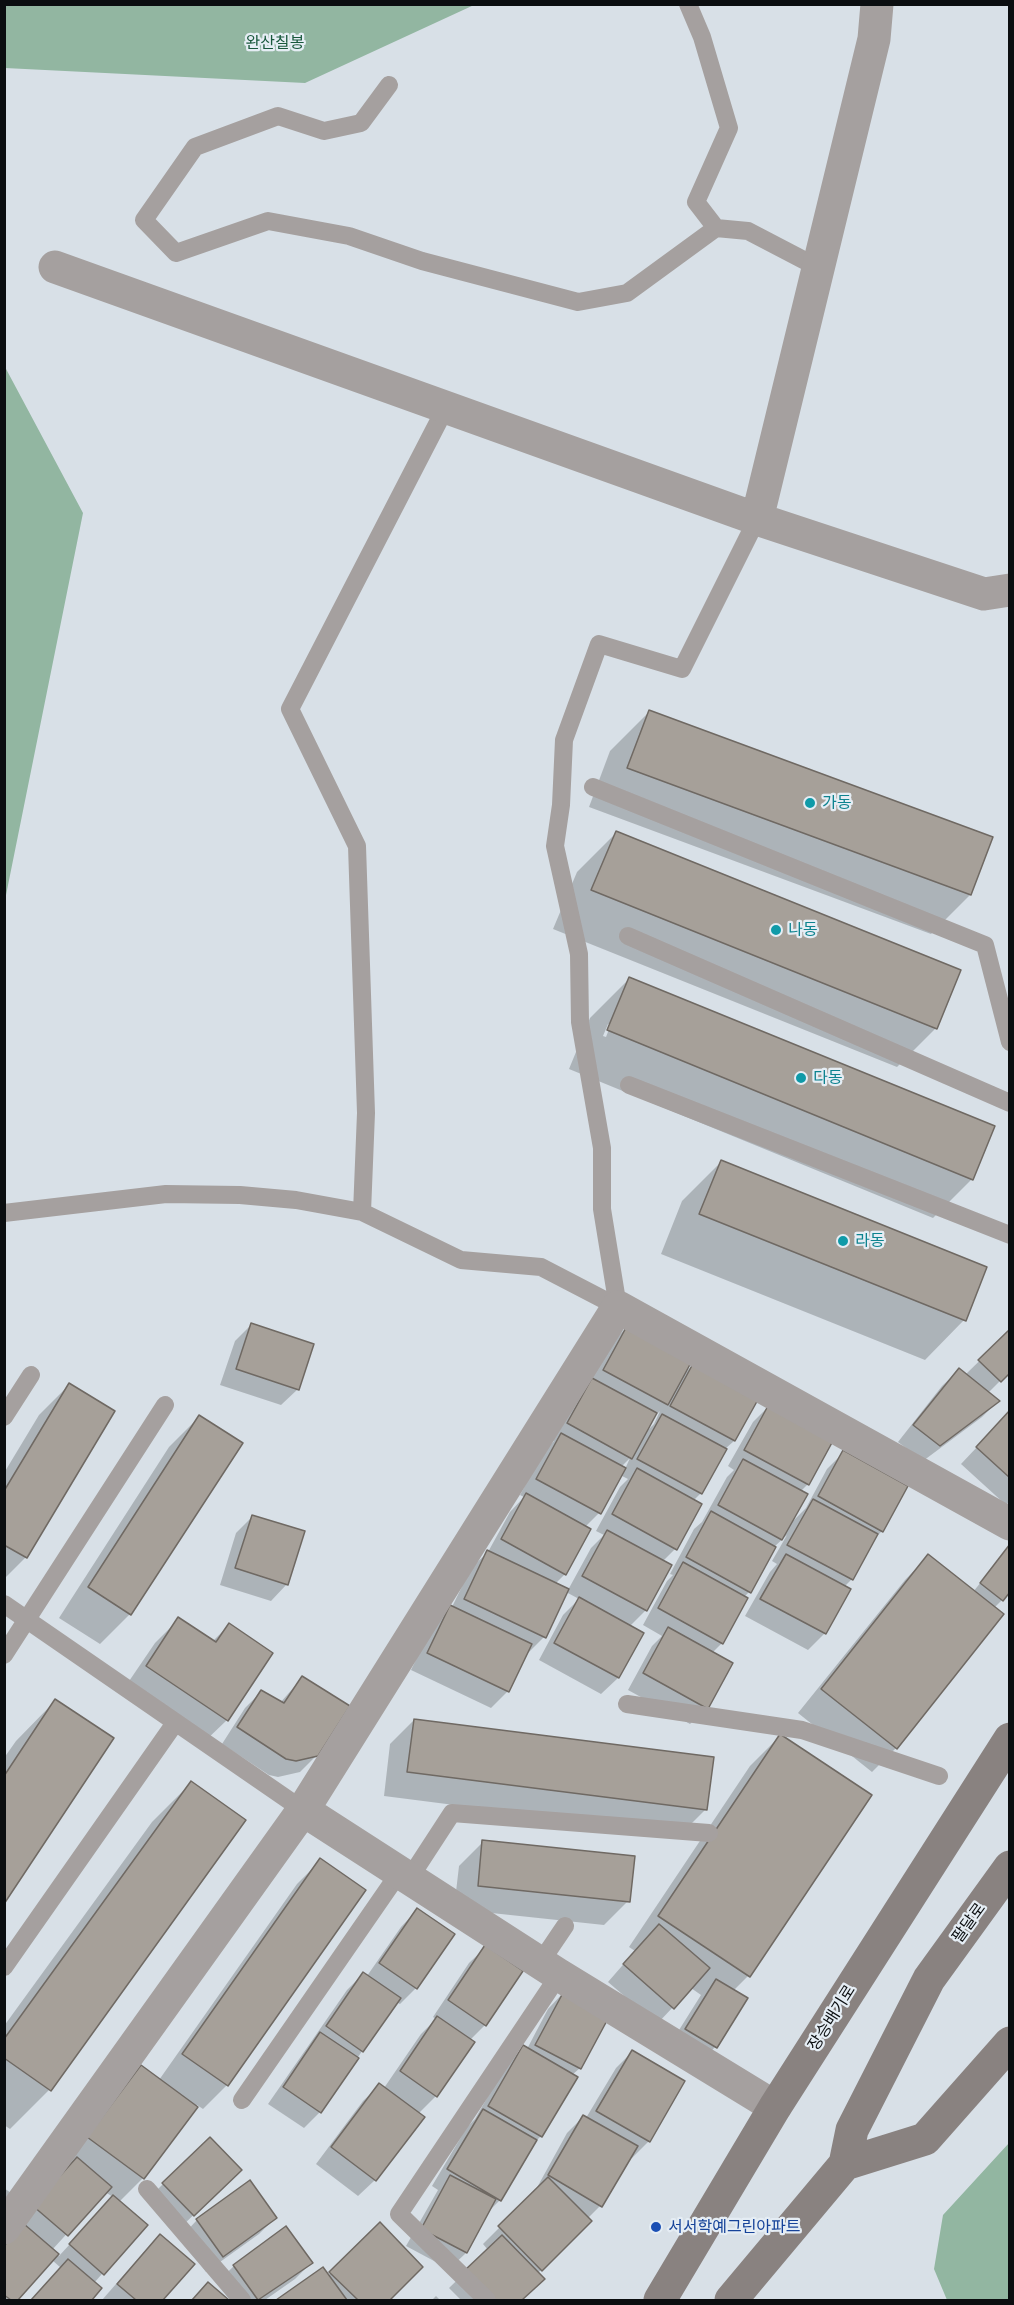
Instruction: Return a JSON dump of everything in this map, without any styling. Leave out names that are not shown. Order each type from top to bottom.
[{"type":"street","points":[[757,519],[874,39],[877,4]]},
{"type":"street","points":[[55,267],[757,519],[984,594],[1010,590]]},
{"type":"street","points":[[4,2228],[303,1810],[618,1307],[1010,1524]]},
{"type":"street","name":"장승배기로","points":[[660,2301],[775,2106],[1010,1739]]},
{"type":"street","points":[[303,1810],[549,1969],[775,2106]]},
{"type":"street","name":"팔달로","points":[[845,2164],[852,2130],[929,1979],[1010,1867]]},
{"type":"street","points":[[731,2301],[845,2164],[925,2139],[1010,2043]]},
{"type":"lane","points":[[688,4],[702,37],[729,128],[696,202],[716,228]]},
{"type":"lane","points":[[389,85],[361,123],[324,131],[278,116],[195,147],[144,220],[176,253],[268,221],[349,236],[422,261],[578,302],[627,293],[716,228],[748,231],[817,267]]},
{"type":"lane","points":[[362,1212],[366,1113],[357,846],[290,710],[446,407]]},
{"type":"lane","points":[[618,1307],[602,1209],[602,1148],[580,1022],[579,954],[555,846],[561,804],[564,740],[599,644],[682,669],[757,519]]},
{"type":"lane","points":[[593,787],[985,945],[1010,1042]]},
{"type":"lane","points":[[628,936],[1010,1103]]},
{"type":"lane","points":[[629,1085],[1010,1235]]},
{"type":"lane","points":[[4,1213],[166,1194],[240,1195],[296,1200],[362,1212],[461,1260],[542,1267],[618,1307]]},
{"type":"lane","points":[[4,1417],[32,1375]]},
{"type":"lane","points":[[4,1655],[165,1405]]},
{"type":"lane","points":[[4,1604],[303,1810]]},
{"type":"lane","points":[[627,1704],[802,1730],[939,1776]]},
{"type":"lane","points":[[4,1967],[175,1723]]},
{"type":"lane","points":[[242,2100],[452,1813],[709,1833]]},
{"type":"lane","points":[[487,2301],[399,2214],[549,1969],[565,1926]]},
{"type":"lane","points":[[147,2189],[242,2301]]},
{"type":"green space","name":"완산칠봉","points":[[4,5],[474,5],[305,83],[5,68]]},
{"type":"green space","points":[[5,367],[83,513],[5,900]]},
{"type":"green space","points":[[1009,2143],[1009,2300],[947,2300],[934,2269],[943,2215]]},
{"type":"building","name":"가동","points":[[649,710],[993,837],[971,895],[627,768]]},
{"type":"building","name":"나동","points":[[616,831],[961,970],[937,1029],[591,890]]},
{"type":"building","name":"다동","points":[[629,977],[995,1126],[973,1180],[607,1030]]},
{"type":"building","name":"라동","points":[[721,1160],[987,1267],[966,1321],[699,1214]]},
{"type":"building","points":[[251,1323],[314,1344],[299,1390],[236,1369]]},
{"type":"building","points":[[628,1324],[693,1359],[668,1405],[603,1370]]},
{"type":"building","points":[[1010,1329],[1010,1373],[1001,1382],[978,1360]]},
{"type":"building","points":[[695,1360],[760,1396],[735,1441],[670,1406]]},
{"type":"building","points":[[959,1368],[1000,1401],[940,1446],[913,1425]]},
{"type":"building","points":[[592,1378],[657,1413],[632,1459],[567,1423]]},
{"type":"building","points":[[69,1383],[115,1411],[27,1558],[4,1545],[4,1491]]},
{"type":"building","points":[[769,1404],[834,1439],[809,1485],[744,1450]]},
{"type":"building","points":[[1010,1410],[1010,1478],[976,1447]]},
{"type":"building","points":[[662,1414],[727,1449],[702,1494],[637,1459]]},
{"type":"building","points":[[199,1415],[243,1443],[131,1615],[88,1587]]},
{"type":"building","points":[[561,1433],[626,1468],[601,1514],[536,1479]]},
{"type":"building","points":[[843,1450],[908,1486],[883,1532],[818,1496]]},
{"type":"building","points":[[743,1459],[808,1494],[782,1540],[718,1505]]},
{"type":"building","points":[[637,1468],[702,1504],[677,1550],[612,1514]]},
{"type":"building","points":[[526,1493],[591,1529],[566,1575],[501,1539]]},
{"type":"building","points":[[813,1499],[878,1534],[853,1580],[787,1545]]},
{"type":"building","points":[[711,1511],[776,1547],[751,1593],[686,1557]]},
{"type":"building","points":[[252,1515],[305,1531],[288,1585],[235,1568]]},
{"type":"building","points":[[607,1530],[672,1565],[647,1611],[582,1576]]},
{"type":"building","points":[[1010,1544],[1010,1592],[1003,1601],[980,1583]]},
{"type":"building","points":[[487,1550],[569,1589],[546,1638],[464,1599]]},
{"type":"building","points":[[786,1554],[851,1589],[826,1634],[760,1599]]},
{"type":"building","points":[[928,1554],[1004,1614],[897,1749],[821,1689]]},
{"type":"building","points":[[683,1562],[748,1598],[723,1644],[658,1608]]},
{"type":"building","points":[[579,1597],[644,1633],[619,1678],[554,1643]]},
{"type":"building","points":[[450,1605],[532,1644],[509,1692],[427,1653]]},
{"type":"building","points":[[178,1617],[216,1642],[229,1623],[273,1653],[228,1721],[146,1666]]},
{"type":"building","points":[[668,1627],[733,1663],[708,1709],[643,1673]]},
{"type":"building","points":[[302,1676],[350,1706],[318,1756],[296,1761],[286,1759],[237,1727],[261,1690],[284,1703]]},
{"type":"building","points":[[55,1699],[114,1738],[4,1904],[4,1776]]},
{"type":"building","points":[[414,1719],[714,1757],[707,1810],[407,1772]]},
{"type":"building","points":[[780,1734],[872,1795],[750,1977],[658,1916]]},
{"type":"building","points":[[191,1781],[246,1820],[51,2091],[4,2058],[4,2039]]},
{"type":"building","points":[[482,1840],[635,1856],[630,1902],[478,1886]]},
{"type":"building","points":[[320,1858],[366,1890],[228,2086],[182,2054]]},
{"type":"building","points":[[417,1908],[455,1934],[417,1989],[379,1963]]},
{"type":"building","points":[[659,1924],[710,1968],[674,2009],[623,1964]]},
{"type":"building","points":[[485,1945],[523,1971],[486,2026],[448,2000]]},
{"type":"building","points":[[363,1972],[401,1998],[363,2052],[326,2026]]},
{"type":"building","points":[[716,1979],[748,1998],[717,2048],[685,2029]]},
{"type":"building","points":[[564,1991],[610,2015],[581,2069],[535,2045]]},
{"type":"building","points":[[437,2016],[475,2042],[437,2097],[400,2071]]},
{"type":"building","points":[[320,2032],[359,2058],[321,2113],[283,2087]]},
{"type":"building","points":[[523,2045],[578,2077],[542,2137],[488,2106]]},
{"type":"building","points":[[632,2050],[685,2081],[650,2142],[596,2111]]},
{"type":"building","points":[[141,2065],[198,2107],[144,2179],[87,2137]]},
{"type":"building","points":[[379,2083],[425,2117],[376,2181],[331,2147]]},
{"type":"building","points":[[483,2109],[537,2140],[501,2201],[447,2169]]},
{"type":"building","points":[[583,2115],[638,2146],[602,2207],[548,2175]]},
{"type":"building","points":[[210,2137],[242,2170],[194,2216],[162,2183]]},
{"type":"building","points":[[77,2157],[112,2187],[68,2236],[33,2206]]},
{"type":"building","points":[[450,2175],[496,2199],[467,2253],[421,2229]]},
{"type":"building","points":[[548,2177],[592,2221],[542,2271],[498,2226]]},
{"type":"building","points":[[250,2180],[277,2218],[223,2257],[196,2219]]},
{"type":"building","points":[[113,2195],[148,2225],[104,2275],[69,2244]]},
{"type":"building","points":[[380,2222],[423,2267],[390,2300],[358,2300],[329,2272]]},
{"type":"building","points":[[24,2224],[59,2254],[18,2300],[11,2300],[4,2295],[4,2246]]},
{"type":"building","points":[[286,2226],[313,2263],[258,2300],[233,2265]]},
{"type":"building","points":[[160,2234],[195,2264],[163,2300],[136,2300],[117,2284]]},
{"type":"building","points":[[502,2235],[545,2279],[522,2300],[493,2300],[464,2271]]},
{"type":"building","points":[[68,2259],[102,2288],[92,2300],[31,2300]]},
{"type":"building","points":[[323,2267],[347,2300],[276,2300]]},
{"type":"building","points":[[208,2282],[229,2300],[192,2300]]},
{"type":"place","name":"가동","points":[[810,803]]},
{"type":"place","name":"나동","points":[[776,930]]},
{"type":"place","name":"다동","points":[[801,1078]]},
{"type":"place","name":"라동","points":[[843,1241]]},
{"type":"place","name":"서서학예그린아파트","points":[[656,2227]]}]
